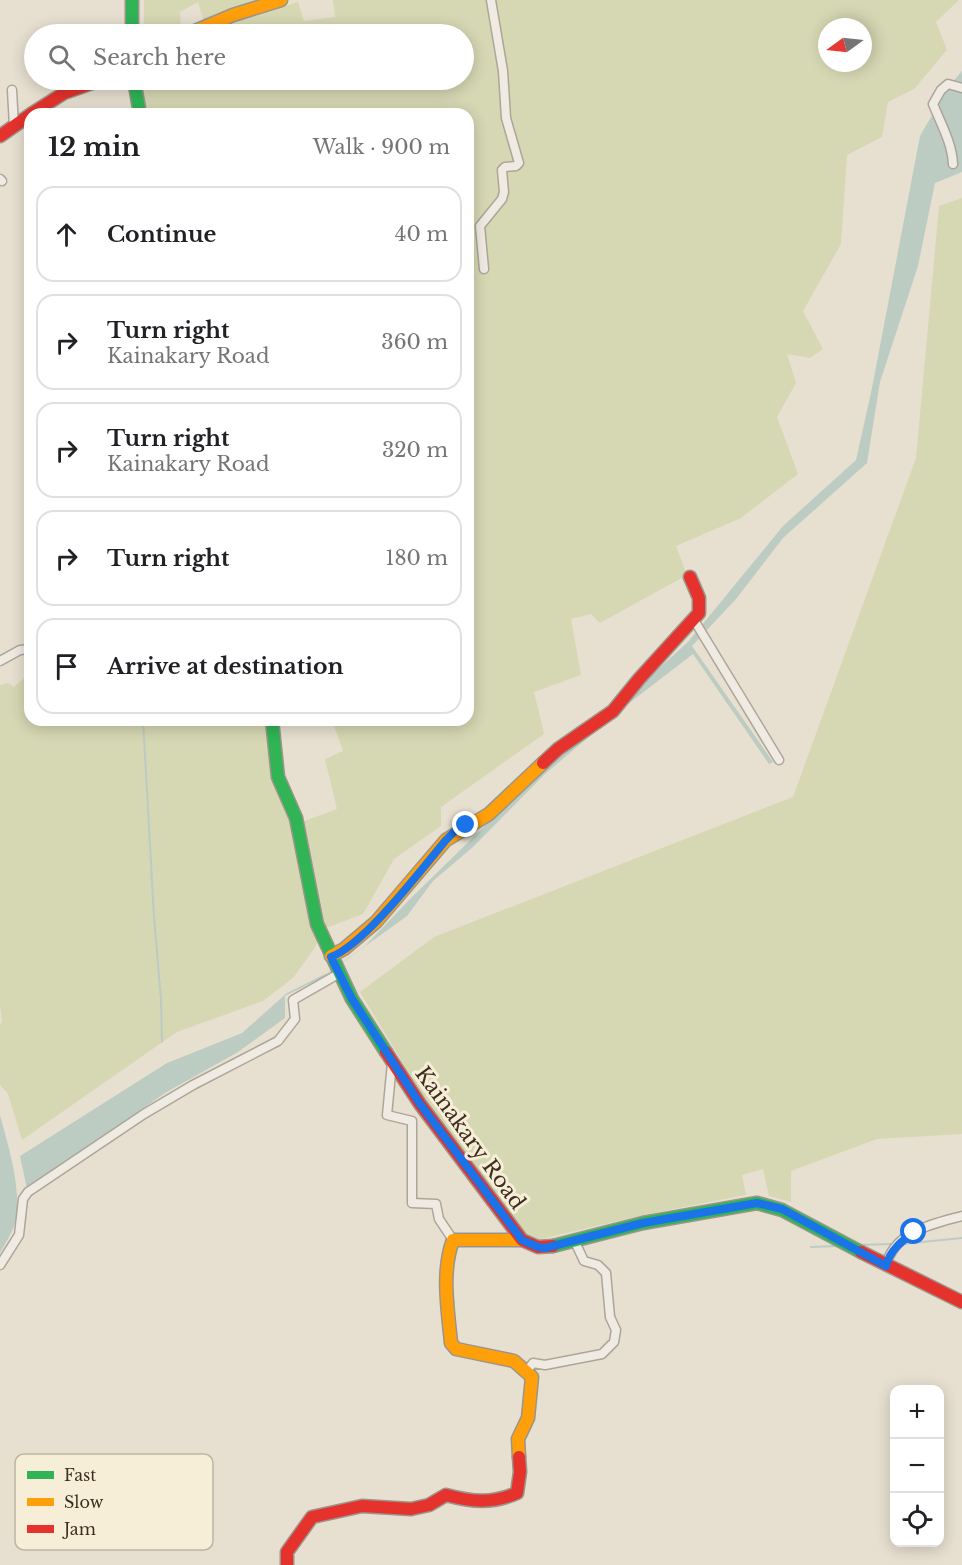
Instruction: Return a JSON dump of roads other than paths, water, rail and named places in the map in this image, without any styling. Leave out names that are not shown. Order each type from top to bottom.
[{"type":"main road","points":[[132,0],[132,24]]},
{"type":"main road","points":[[212,24],[281,0]]},
{"type":"main road","points":[[41,108],[69,90]]},
{"type":"main road","points":[[136,90],[139,108]]},
{"type":"main road","points":[[0,136],[24,120]]},
{"type":"main road","points":[[336,966],[344,951],[381,916],[456,830],[489,814],[550,755],[613,711],[699,613],[700,605],[690,577]]},
{"type":"main road","name":"Kainakary Road","points":[[273,726],[278,777],[297,818],[317,924],[352,999],[392,1063],[447,1142],[522,1240],[545,1248],[643,1223],[757,1203],[782,1209],[884,1265],[962,1302]]},
{"type":"main road","points":[[286,1565],[287,1552],[312,1517],[362,1506],[411,1509],[429,1505],[446,1496],[467,1502],[496,1503],[517,1493],[520,1472],[518,1439],[528,1418],[532,1377],[514,1361],[456,1349],[451,1343],[448,1280],[449,1247],[453,1240],[522,1240]]},
{"type":"street","points":[[484,269],[480,226],[498,205],[503,195],[502,170],[519,163],[506,118],[503,70],[491,0]]},
{"type":"street","points":[[953,164],[946,132],[939,122],[933,104],[941,90],[948,84],[962,88]]},
{"type":"street","points":[[12,90],[14,126]]},
{"type":"street","points":[[694,620],[778,760]]},
{"type":"street","points":[[0,662],[24,650]]},
{"type":"street","points":[[0,1265],[19,1235],[22,1199],[28,1192],[173,1097],[214,1073],[278,1041],[295,1019],[294,1000],[336,966]]},
{"type":"street","points":[[392,1063],[387,1115],[412,1121],[412,1203],[436,1204],[439,1219],[453,1240]]},
{"type":"street","points":[[884,1265],[901,1241],[914,1232],[929,1225],[962,1216]]},
{"type":"street","points":[[526,1372],[533,1363],[544,1365],[602,1354],[614,1342],[616,1329],[610,1317],[606,1273],[598,1264],[584,1261],[575,1242]]},
{"type":"waterway","points":[[143,726],[162,1042]]},
{"type":"waterway","points":[[902,1244],[962,1238]]},
{"type":"waterway","points":[[857,1245],[893,1244]]},
{"type":"waterway","points":[[811,1247],[837,1246]]}]
